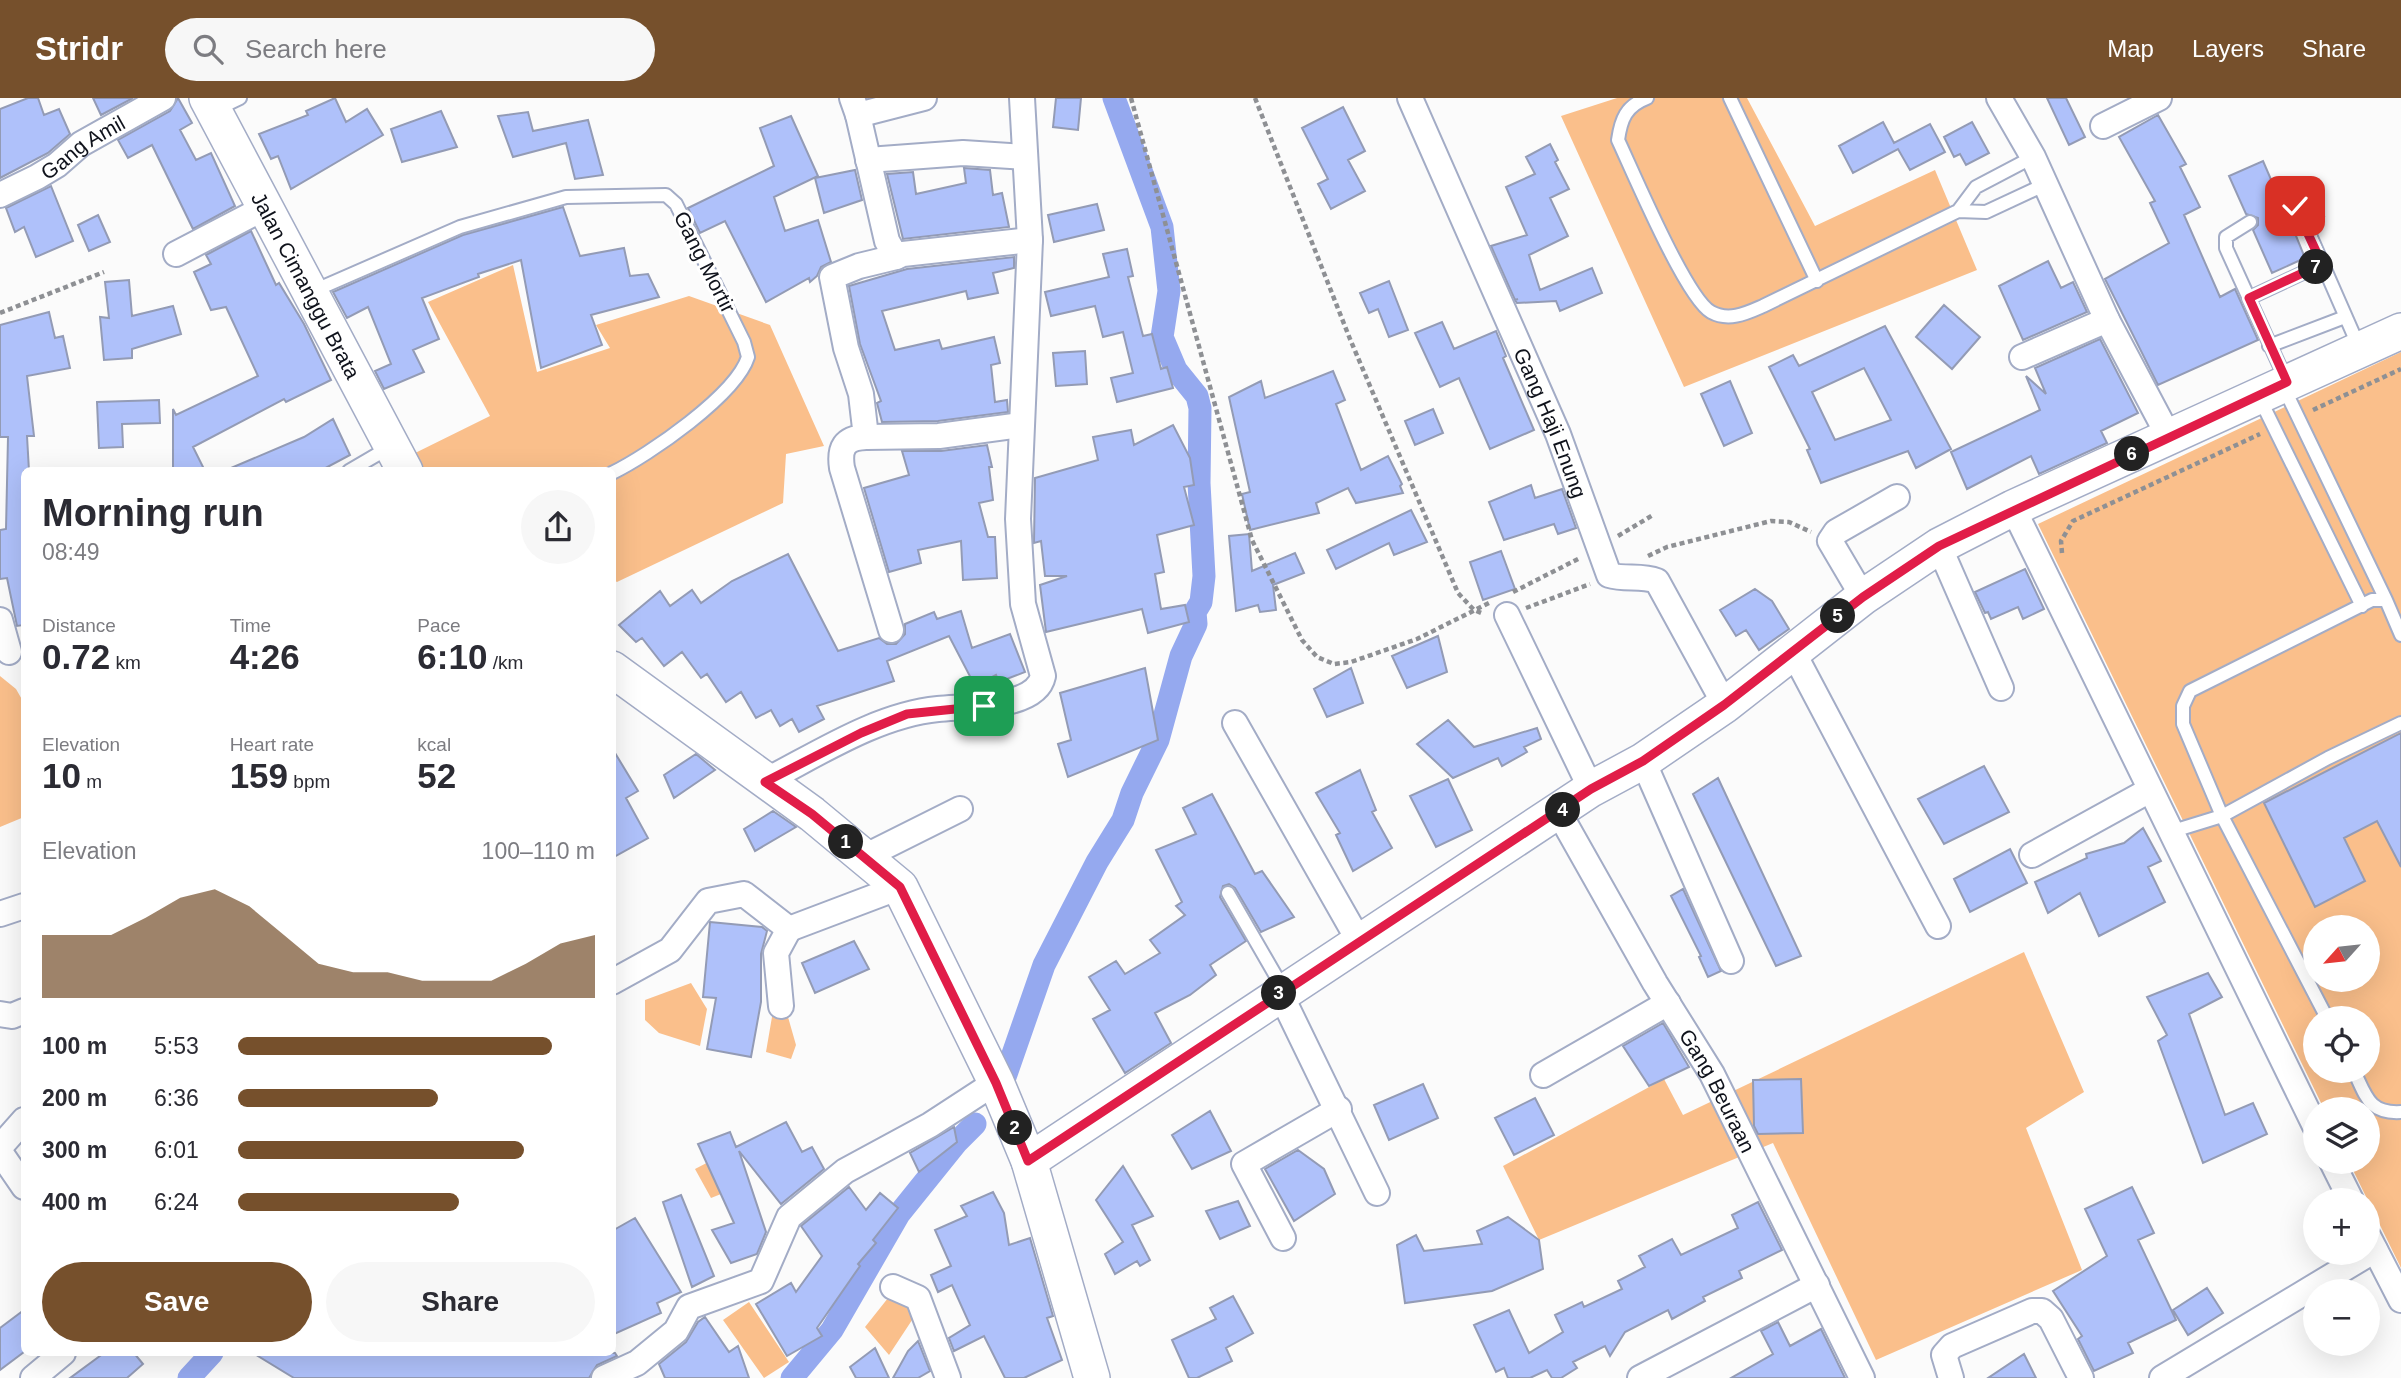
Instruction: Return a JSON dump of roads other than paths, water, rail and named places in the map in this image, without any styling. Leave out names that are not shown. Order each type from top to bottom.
[{"type":"main road","name":"Jalan Cimanggu Brata","points":[[220,102],[266,207],[308,293],[398,459]]},
{"type":"main road","points":[[1028,1161],[1359,941],[1559,813],[1591,789],[1643,761],[1724,705],[1863,597],[1939,546],[2013,509],[2401,331]]},
{"type":"main road","points":[[616,672],[812,814],[900,887],[996,1083],[1028,1161],[1092,1378]]},
{"type":"street","name":"Gang Amil","points":[[0,195],[57,165],[81,144],[163,98]]},
{"type":"street","points":[[896,257],[887,241],[855,106],[924,98]]},
{"type":"street","points":[[765,782],[861,733],[907,714],[984,706],[1034,694],[1040,688],[1043,676],[1023,604],[1018,519],[1030,240],[1021,98]]},
{"type":"street","name":"Gang Haji Enung","points":[[1410,98],[1558,434],[1609,575],[1619,578],[1642,576],[1657,581],[1724,705]]},
{"type":"street","points":[[1999,98],[2033,157],[2108,320],[2169,437]]},
{"type":"street","points":[[2103,126],[2159,98]]},
{"type":"street","points":[[868,160],[963,153],[1025,157]]},
{"type":"street","points":[[176,254],[266,207]]},
{"type":"street","points":[[866,437],[861,394],[846,348],[832,277],[859,266],[903,254],[1030,240]]},
{"type":"street","points":[[2022,357],[2108,320]]},
{"type":"street","points":[[891,630],[840,452],[848,441],[866,437],[939,436],[1021,425]]},
{"type":"street","points":[[1863,597],[1830,541],[1836,532],[1897,497]]},
{"type":"street","points":[[2013,509],[2303,1102]]},
{"type":"street","points":[[1939,546],[2001,688]]},
{"type":"street","points":[[1505,603],[1591,789]]},
{"type":"street","points":[[0,620],[11,652]]},
{"type":"street","points":[[1792,650],[1938,926]]},
{"type":"street","points":[[1235,723],[1359,941]]},
{"type":"street","points":[[1643,761],[1731,961]]},
{"type":"street","points":[[2032,856],[2150,790]]},
{"type":"street","points":[[864,857],[960,809]]},
{"type":"street","name":"Gang Beuraan","points":[[1559,813],[1723,1094],[1862,1378]]},
{"type":"street","points":[[782,1006],[776,953],[789,929],[900,887]]},
{"type":"street","points":[[616,980],[670,950],[708,901],[744,894],[789,929]]},
{"type":"street","points":[[0,914],[21,907]]},
{"type":"street","points":[[1282,992],[1377,1193]]},
{"type":"street","points":[[1543,1075],[1668,1003]]},
{"type":"street","points":[[0,1014],[12,1016],[21,1012]]},
{"type":"street","points":[[604,1378],[637,1363],[647,1355],[676,1331],[690,1307],[761,1281],[789,1217],[845,1171],[930,1125],[996,1083]]},
{"type":"street","points":[[1283,1238],[1247,1175],[1244,1164],[1339,1109]]},
{"type":"street","points":[[21,1124],[0,1149],[21,1182]]},
{"type":"street","points":[[2380,1258],[2401,1300]]},
{"type":"street","points":[[2162,1378],[2336,1265]]},
{"type":"street","points":[[1640,1378],[1817,1285]]},
{"type":"street","points":[[893,1287],[912,1293],[918,1298],[948,1378]]},
{"type":"street","points":[[1951,1378],[1944,1355],[1952,1346],[2032,1311],[2042,1311],[2051,1319],[2081,1378]]},
{"type":"street","points":[[33,1378],[59,1356]]},
{"type":"lane","points":[[1647,98],[1634,103],[1621,119],[1618,140],[1678,267],[1709,311],[1723,316],[1739,316],[1817,281],[1958,211],[1976,187],[2033,157]]},
{"type":"lane","points":[[1730,98],[1817,281]]},
{"type":"lane","points":[[1958,211],[1986,212],[2044,185]]},
{"type":"lane","name":"Gang Mortir","points":[[308,293],[460,228],[566,197],[666,195],[676,204],[711,273],[744,342],[748,357],[738,376],[709,405],[653,451],[616,471]]},
{"type":"lane","points":[[2283,206],[2289,204],[2300,210],[2361,351]]},
{"type":"lane","points":[[2250,222],[2226,237],[2226,248],[2269,346],[2276,387],[2274,428],[2362,606]]},
{"type":"lane","points":[[2249,298],[2322,264]]},
{"type":"lane","points":[[2269,346],[2345,317]]},
{"type":"lane","points":[[2276,387],[2299,416],[2401,635]]},
{"type":"lane","points":[[365,467],[398,459]]},
{"type":"lane","points":[[2321,1006],[2222,816],[2183,724],[2183,706],[2190,691],[2372,600],[2386,600]]},
{"type":"lane","points":[[2171,832],[2222,816],[2328,758],[2401,723]]},
{"type":"lane","points":[[1228,893],[1282,992]]},
{"type":"lane","points":[[2360,1083],[2371,1104],[2384,1113],[2401,1112]]},
{"type":"waterway","points":[[1005,1077],[1044,965],[1097,862],[1123,820],[1132,793],[1158,740],[1181,656],[1196,624],[1195,612],[1201,602],[1204,576],[1199,483],[1200,408],[1197,396],[1176,370],[1162,337],[1169,291],[1162,227],[1114,98]]},
{"type":"waterway","points":[[792,1378],[832,1330],[899,1214],[957,1142],[975,1124]]},
{"type":"waterway","points":[[189,1378],[209,1356]]}]
